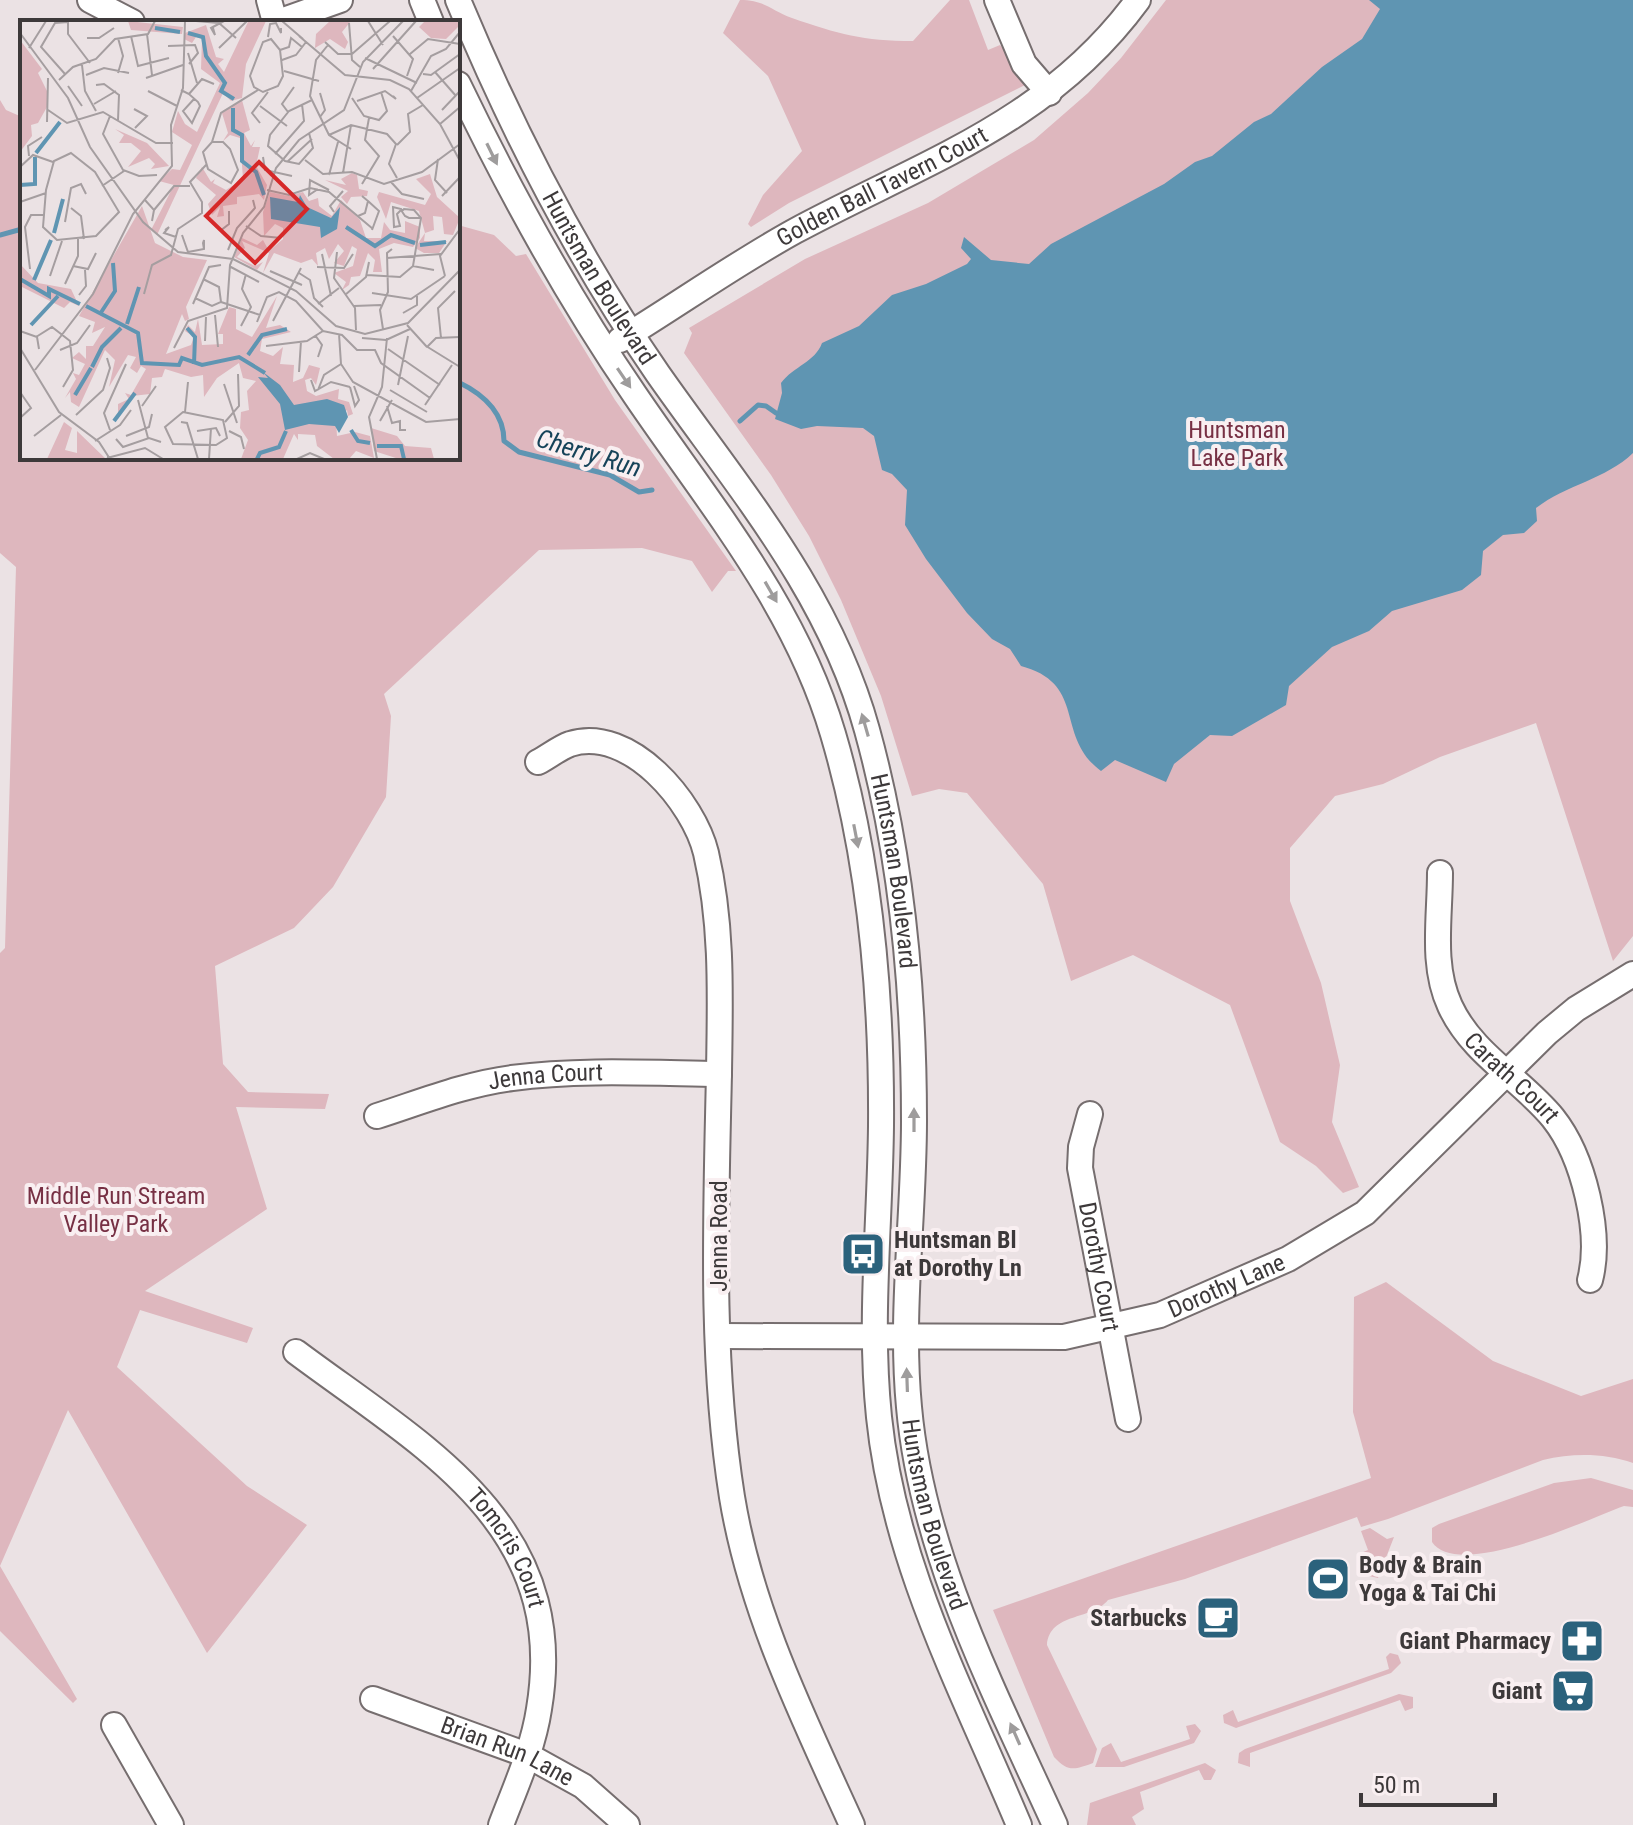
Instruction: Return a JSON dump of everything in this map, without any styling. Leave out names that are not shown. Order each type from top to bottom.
[{"type":"street","points":[[90,0],[128,20]]},
{"type":"street","points":[[269,0],[276,20]]},
{"type":"street","points":[[283,20],[340,0]]},
{"type":"street","points":[[422,0],[430,20]]},
{"type":"street","name":"Huntsman Boulevard","points":[[458,0],[528,152],[570,232],[632,333],[796,567],[835,643],[866,726],[891,840],[909,981],[914,1124],[907,1338],[909,1409],[916,1456],[940,1552],[964,1618],[1055,1825]]},
{"type":"street","points":[[997,0],[1012,42],[1024,64],[1049,93]]},
{"type":"street","name":"Golden Ball Tavern Court","points":[[605,349],[751,256],[990,134],[1049,93],[1102,44],[1138,0]]},
{"type":"street","name":"Huntsman Boulevard","points":[[460,88],[544,253],[605,349],[768,584],[805,656],[834,735],[858,845],[875,984],[881,1124],[875,1338],[883,1452],[908,1563],[933,1630],[1019,1825]]},
{"type":"street","name":"Jenna Road","points":[[538,762],[570,744],[601,743],[655,771],[689,811],[706,852],[717,920],[722,1000],[719,1336],[724,1434],[746,1559],[783,1671],[852,1825]]},
{"type":"street","name":"Carath Court","points":[[1440,873],[1439,966],[1444,991],[1464,1030],[1553,1119],[1569,1147],[1595,1227],[1597,1255],[1590,1280]]},
{"type":"street","name":"Dorothy Lane","points":[[719,1336],[1064,1337],[1160,1315],[1288,1259],[1343,1229],[1389,1194],[1506,1074],[1576,1009],[1633,974]]},
{"type":"street","name":"Jenna Court","points":[[377,1116],[460,1089],[510,1078],[565,1073],[719,1074]]},
{"type":"street","name":"Dorothy Court","points":[[1090,1114],[1081,1147],[1080,1168],[1128,1419]]},
{"type":"street","name":"Tomcris Court","points":[[296,1352],[452,1469],[477,1493],[512,1543],[533,1593],[543,1643],[542,1691],[527,1755],[501,1825]]},
{"type":"street","name":"Brian Run Lane","points":[[373,1699],[527,1755],[583,1786],[627,1825]]},
{"type":"street","points":[[114,1725],[171,1825]]},
{"type":"green space","points":[[740,0],[762,4],[792,18],[837,32],[879,40],[913,41],[950,0],[969,0],[988,50],[1000,45],[1025,85],[789,203],[751,227],[748,224],[763,195],[802,151],[768,76],[723,33]]},
{"type":"green space","name":"Huntsman Lake Park","points":[[1166,0],[1633,0],[1633,936],[1613,961],[1536,723],[1440,757],[1383,784],[1335,796],[1290,848],[1290,901],[1321,983],[1340,1065],[1332,1122],[1359,1187],[1343,1193],[1316,1166],[1280,1142],[1230,1005],[1133,955],[1071,981],[1043,884],[967,793],[939,789],[912,796],[881,696],[841,600],[809,536],[771,475],[684,353],[692,333],[689,328],[805,259],[928,203],[1034,140],[1088,93],[1121,58]]},
{"type":"green space","name":"Middle Run Stream Valley Park","points":[[0,100],[6,110],[20,116],[20,460],[460,460],[460,226],[494,235],[516,256],[526,254],[615,400],[736,571],[728,571],[712,592],[692,561],[642,548],[539,550],[384,694],[391,716],[386,797],[333,887],[294,928],[215,966],[223,1064],[248,1092],[329,1094],[325,1109],[236,1107],[267,1209],[145,1291],[253,1328],[247,1343],[140,1310],[117,1367],[247,1486],[307,1525],[207,1653],[68,1410],[0,1566],[0,953],[5,948],[16,567],[0,553]]},
{"type":"green space","points":[[1386,1282],[1493,1361],[1581,1396],[1633,1379],[1633,1463],[1588,1455],[1543,1460],[1388,1519],[1361,1527],[1357,1517],[1185,1579],[1108,1600],[1101,1607],[1063,1622],[1050,1634],[1047,1645],[1097,1749],[1093,1763],[1076,1768],[1063,1765],[1054,1757],[993,1610],[1371,1478],[1353,1412],[1354,1297]]},
{"type":"green space","points":[[1591,1478],[1633,1490],[1633,1507],[1624,1506],[1524,1544],[1495,1551],[1468,1555],[1446,1552],[1432,1542],[1432,1528],[1439,1524],[1554,1483]]},
{"type":"green space","points":[[1370,1528],[1387,1539],[1394,1537],[1378,1578],[1369,1576],[1361,1553],[1368,1550],[1361,1531]]},
{"type":"green space","points":[[0,1566],[77,1699],[73,1703],[0,1631]]},
{"type":"green space","points":[[1390,1653],[1398,1655],[1401,1663],[1391,1673],[1236,1728],[1224,1723],[1223,1715],[1233,1710],[1238,1722],[1389,1669],[1386,1657]]},
{"type":"green space","points":[[1399,1694],[1413,1697],[1413,1708],[1405,1711],[1400,1700],[1250,1753],[1250,1767],[1238,1763],[1239,1753],[1245,1749]]},
{"type":"green space","points":[[1195,1724],[1201,1731],[1194,1743],[1124,1767],[1095,1767],[1102,1748],[1111,1743],[1121,1762],[1190,1739],[1186,1726]]},
{"type":"green space","points":[[1205,1763],[1216,1770],[1211,1780],[1204,1780],[1199,1770],[1140,1792],[1144,1809],[1132,1817],[1136,1825],[1087,1825],[1090,1803]]},
{"type":"water","points":[[1369,0],[1633,0],[1633,453],[1611,469],[1536,508],[1537,521],[1524,533],[1503,535],[1483,551],[1481,575],[1462,590],[1392,611],[1369,631],[1332,647],[1289,686],[1286,705],[1232,736],[1210,735],[1174,764],[1166,782],[1115,760],[1101,771],[1078,742],[1063,698],[1055,685],[1042,674],[1021,666],[1010,649],[992,639],[967,613],[926,559],[905,525],[907,490],[892,474],[882,470],[874,436],[863,428],[817,426],[801,429],[775,419],[782,393],[781,383],[814,355],[822,343],[859,326],[892,295],[926,284],[967,264],[971,259],[961,248],[964,237],[991,260],[1029,264],[1051,244],[1164,184],[1195,162],[1212,156],[1254,122],[1271,114],[1322,67],[1362,39],[1380,9]]},
{"type":"waterway","name":"Cherry Run","points":[[0,235],[20,230]]},
{"type":"waterway","name":"Cherry Run","points":[[460,383],[490,405],[500,421],[504,441],[519,452],[610,475],[639,492],[652,490]]},
{"type":"waterway","points":[[740,421],[758,405],[776,413]]},
{"type":"place","name":"Huntsman Bl at Dorothy Ln","points":[[863,1254]]},
{"type":"place","name":"Body & Brain Yoga & Tai Chi","points":[[1328,1579]]},
{"type":"place","name":"Starbucks","points":[[1218,1618]]},
{"type":"place","name":"Giant Pharmacy","points":[[1582,1641]]},
{"type":"place","name":"Giant","points":[[1573,1691]]}]
